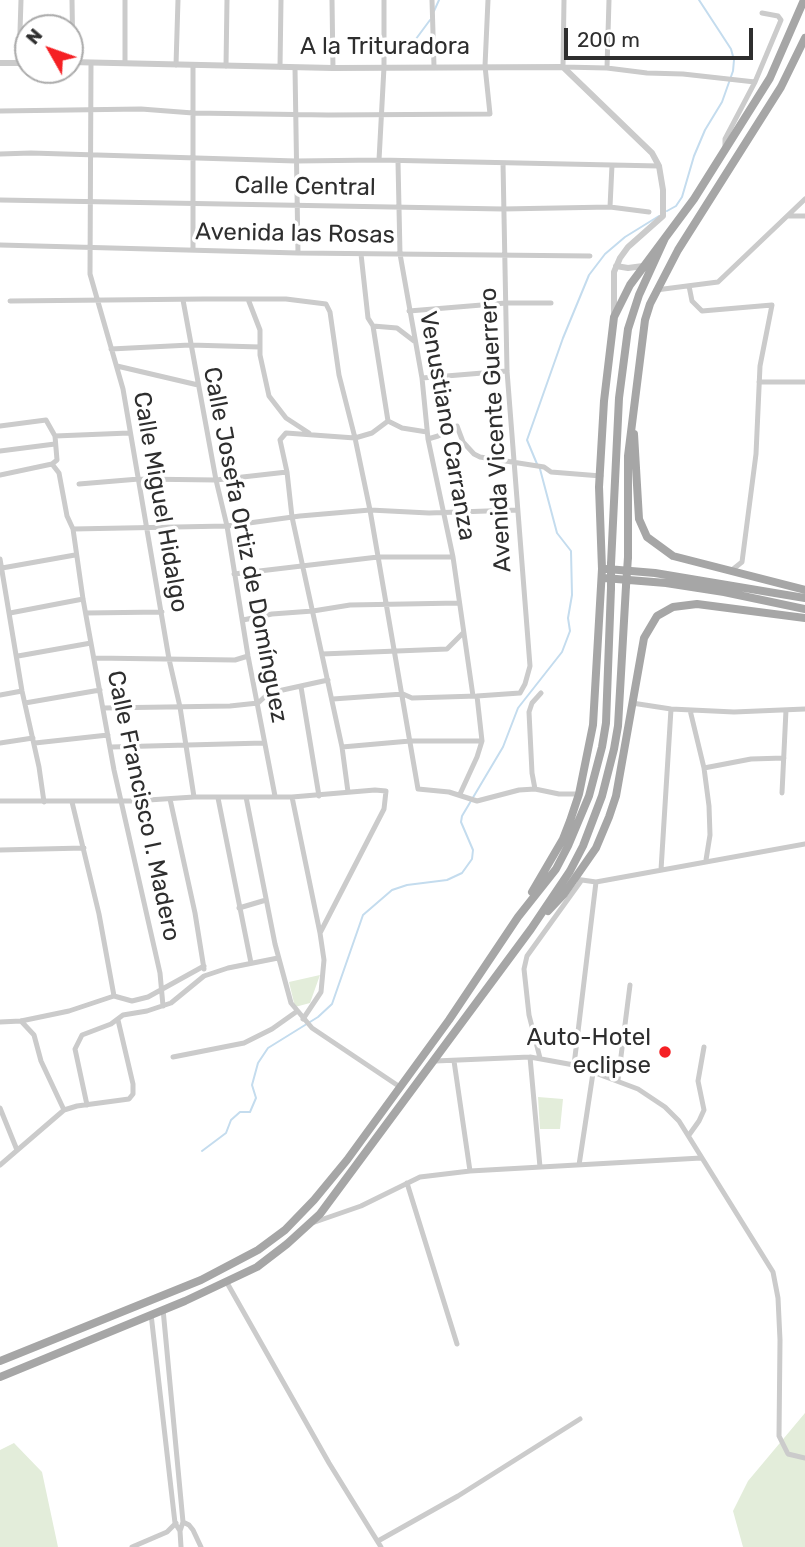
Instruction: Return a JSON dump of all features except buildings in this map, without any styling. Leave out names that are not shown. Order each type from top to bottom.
[{"type":"main road","points":[[518,917],[563,839],[579,794],[593,725],[602,573],[601,476],[604,401],[614,317],[643,266],[724,153],[775,68],[804,0]]},
{"type":"main road","points":[[0,1377],[257,1267],[309,1224],[345,1183],[531,929],[570,871],[583,846],[610,773],[618,726],[628,557],[628,456],[645,320],[656,290],[678,250],[781,87],[805,38]]},
{"type":"main road","points":[[0,1361],[201,1280],[258,1250],[285,1230],[347,1160],[518,917],[555,869],[589,796],[606,723],[619,398],[628,329],[639,295],[665,238]]},
{"type":"main road","points":[[633,417],[639,519],[647,537],[673,556],[805,590]]},
{"type":"main road","points":[[602,573],[655,573],[805,598]]},
{"type":"main road","points":[[602,573],[636,582],[666,583],[724,592],[805,609]]},
{"type":"main road","points":[[531,929],[578,880],[603,834],[616,796],[644,638],[649,626],[664,610],[686,604],[805,618]]},
{"type":"street","points":[[125,0],[125,63]]},
{"type":"street","points":[[176,65],[178,0]]},
{"type":"street","points":[[226,66],[227,0]]},
{"type":"street","points":[[281,0],[281,66]]},
{"type":"street","points":[[332,0],[333,68]]},
{"type":"street","points":[[379,160],[384,0]]},
{"type":"street","points":[[432,0],[435,66]]},
{"type":"street","points":[[0,111],[141,108],[193,113],[380,116],[490,114],[485,66],[488,0]]},
{"type":"street","points":[[564,0],[563,67],[652,153],[659,166],[663,216],[628,247],[616,266],[613,283],[614,317]]},
{"type":"street","points":[[607,68],[609,0]]},
{"type":"street","points":[[724,153],[725,139],[755,82],[780,20],[778,16],[762,13]]},
{"type":"street","name":"A la Trituradora","points":[[84,63],[295,68],[563,67]]},
{"type":"street","name":"Calle Miguel Hidalgo","points":[[92,63],[90,274],[117,366],[194,797]]},
{"type":"street","points":[[193,66],[193,249]]},
{"type":"street","points":[[563,67],[607,68],[755,82]]},
{"type":"street","points":[[295,68],[298,253]]},
{"type":"street","points":[[0,154],[659,166]]},
{"type":"street","name":"Venustiano Carranza","points":[[398,162],[400,254],[422,378],[428,435],[453,557],[482,741]]},
{"type":"street","name":"Avenida Vicente Guerrero","points":[[475,696],[520,692],[530,666],[516,510],[508,371],[503,163]]},
{"type":"street","points":[[610,207],[612,166]]},
{"type":"street","points":[[656,290],[718,282],[805,199]]},
{"type":"street","name":"Calle Central","points":[[0,200],[503,209],[610,207],[649,212]]},
{"type":"street","points":[[788,216],[805,216]]},
{"type":"street","name":"Avenida las Rosas","points":[[0,245],[298,253],[590,256]]},
{"type":"street","points":[[362,254],[368,318],[373,326],[388,421]]},
{"type":"street","points":[[616,266],[643,266]]},
{"type":"street","points":[[689,286],[692,301],[702,311],[772,305],[760,382],[756,454],[742,562],[744,571],[749,576]]},
{"type":"street","points":[[248,299],[261,330],[260,347],[270,396],[286,418],[309,433]]},
{"type":"street","points":[[10,301],[286,299],[327,304],[339,375],[370,510],[418,789],[460,794],[477,801],[519,790],[579,794]]},
{"type":"street","name":"Calle Josefa Ortiz de Domínguez","points":[[183,300],[275,796]]},
{"type":"street","points":[[409,311],[506,303],[551,303]]},
{"type":"street","points":[[401,330],[412,321]]},
{"type":"street","points":[[373,326],[389,326],[401,330],[415,342]]},
{"type":"street","points":[[111,349],[190,345],[260,347]]},
{"type":"street","points":[[117,366],[198,385]]},
{"type":"street","points":[[422,378],[508,371]]},
{"type":"street","points":[[760,382],[805,382]]},
{"type":"street","points":[[0,426],[46,420],[50,424],[55,436],[55,462],[73,529],[227,526],[370,510],[516,510]]},
{"type":"street","points":[[388,421],[402,428],[438,436],[457,426],[463,442],[480,457],[544,467],[551,472],[601,476]]},
{"type":"street","points":[[348,792],[333,699],[292,517],[280,440],[286,433],[355,438],[372,433],[388,421]]},
{"type":"street","points":[[55,436],[130,433]]},
{"type":"street","points":[[0,451],[55,444]]},
{"type":"street","points":[[0,475],[55,462]]},
{"type":"street","points":[[79,484],[139,479],[216,480],[287,472]]},
{"type":"street","name":"Calle Francisco I. Madero","points":[[73,529],[75,555],[120,801],[160,973],[163,1006]]},
{"type":"street","points":[[2,568],[75,555]]},
{"type":"street","points":[[234,574],[378,557],[453,557]]},
{"type":"street","points":[[0,559],[44,802]]},
{"type":"street","points":[[729,571],[742,562]]},
{"type":"street","points":[[10,613],[83,599]]},
{"type":"street","points":[[0,603],[7,601]]},
{"type":"street","points":[[243,620],[350,605],[459,603]]},
{"type":"street","points":[[86,613],[162,612]]},
{"type":"street","points":[[322,654],[447,649],[463,633]]},
{"type":"street","points":[[18,656],[91,643]]},
{"type":"street","points":[[94,658],[235,660],[248,656]]},
{"type":"street","points":[[103,708],[258,703],[269,693],[328,680]]},
{"type":"street","points":[[301,687],[319,796]]},
{"type":"street","points":[[25,702],[100,690]]},
{"type":"street","points":[[0,695],[22,691]]},
{"type":"street","points":[[535,789],[529,712],[532,703],[541,693]]},
{"type":"street","points":[[333,699],[403,694],[412,698],[475,696]]},
{"type":"street","points":[[632,703],[671,709],[734,712],[805,709]]},
{"type":"street","points":[[661,870],[671,709]]},
{"type":"street","points":[[690,710],[704,768],[710,835],[706,860]]},
{"type":"street","points":[[782,793],[786,710]]},
{"type":"street","points":[[0,743],[108,735]]},
{"type":"street","points":[[342,747],[410,741],[482,741],[460,794]]},
{"type":"street","points":[[111,747],[264,743]]},
{"type":"street","points":[[704,768],[751,759],[784,758]]},
{"type":"street","points":[[0,801],[72,802],[194,797],[218,799],[387,791],[384,809],[320,933]]},
{"type":"street","points":[[246,797],[278,958],[291,1003],[296,1012],[313,1028],[400,1087]]},
{"type":"street","points":[[292,797],[324,960],[321,992],[305,1021]]},
{"type":"street","points":[[170,799],[195,914],[204,976]]},
{"type":"street","points":[[218,799],[251,963]]},
{"type":"street","points":[[72,802],[114,996]]},
{"type":"street","points":[[540,1058],[529,1015],[524,969],[527,956],[578,880],[596,882],[805,844]]},
{"type":"street","points":[[0,850],[84,848]]},
{"type":"street","points":[[574,1065],[596,882]]},
{"type":"street","points":[[239,908],[266,900]]},
{"type":"street","points":[[87,1105],[75,1049],[82,1035],[118,1020],[123,1015],[171,1003],[204,976],[278,958]]},
{"type":"street","points":[[0,1020],[21,1021],[69,1011],[114,996],[132,1001],[148,997],[204,966]]},
{"type":"street","points":[[618,1080],[631,985]]},
{"type":"street","points":[[173,1057],[244,1043],[272,1029],[296,1012]]},
{"type":"street","points":[[0,1165],[64,1110],[129,1099],[133,1094],[133,1084],[118,1020]]},
{"type":"street","points":[[21,1021],[34,1035],[41,1061],[64,1110]]},
{"type":"street","points":[[689,1135],[704,1110],[698,1081],[704,1047]]},
{"type":"street","points":[[530,1058],[540,1167]]},
{"type":"street","points":[[435,1061],[540,1058],[574,1065],[618,1080],[665,1107],[689,1135],[773,1272],[778,1298],[780,1340],[779,1436],[788,1454],[805,1458]]},
{"type":"street","points":[[454,1061],[470,1171]]},
{"type":"street","points":[[579,1165],[593,1073]]},
{"type":"street","points":[[0,1108],[17,1150]]},
{"type":"street","points":[[309,1224],[361,1206],[420,1177],[470,1171],[701,1158]]},
{"type":"street","points":[[407,1183],[457,1344]]},
{"type":"street","points":[[226,1282],[329,1463],[380,1544],[580,1419]]},
{"type":"street","points":[[163,1309],[183,1522],[180,1531],[181,1547]]},
{"type":"street","points":[[151,1314],[175,1523],[180,1531]]},
{"type":"street","points":[[134,1547],[167,1532],[175,1523],[183,1522],[193,1530],[201,1547]]},
{"type":"green space","points":[[320,975],[310,1003],[295,1007],[289,982]]},
{"type":"green space","points":[[538,1097],[563,1099],[560,1129],[540,1129]]},
{"type":"green space","points":[[805,1413],[805,1547],[743,1547],[733,1511],[748,1481]]},
{"type":"green space","points":[[14,1443],[42,1472],[58,1547],[0,1547],[0,1450]]},
{"type":"waterway","points":[[434,11],[439,0]]},
{"type":"waterway","points":[[667,211],[676,206],[682,197],[694,156],[705,130],[722,102],[733,71],[731,49],[699,0]]},
{"type":"waterway","points":[[410,47],[430,20]]},
{"type":"waterway","points":[[537,464],[527,440],[563,338],[589,275],[605,254],[625,237],[659,216]]},
{"type":"waterway","points":[[202,1151],[226,1133],[231,1120],[240,1112],[250,1112],[256,1098],[252,1085],[258,1063],[268,1048],[318,1017],[332,1004],[363,915],[392,890],[407,885],[447,880],[462,873],[472,859],[473,850],[461,822],[462,816],[503,747],[518,708],[562,652],[570,631],[568,618],[572,595],[571,551],[557,533],[540,469]]},
{"type":"place","name":"Auto-Hotel eclipse","points":[[665,1052]]}]
